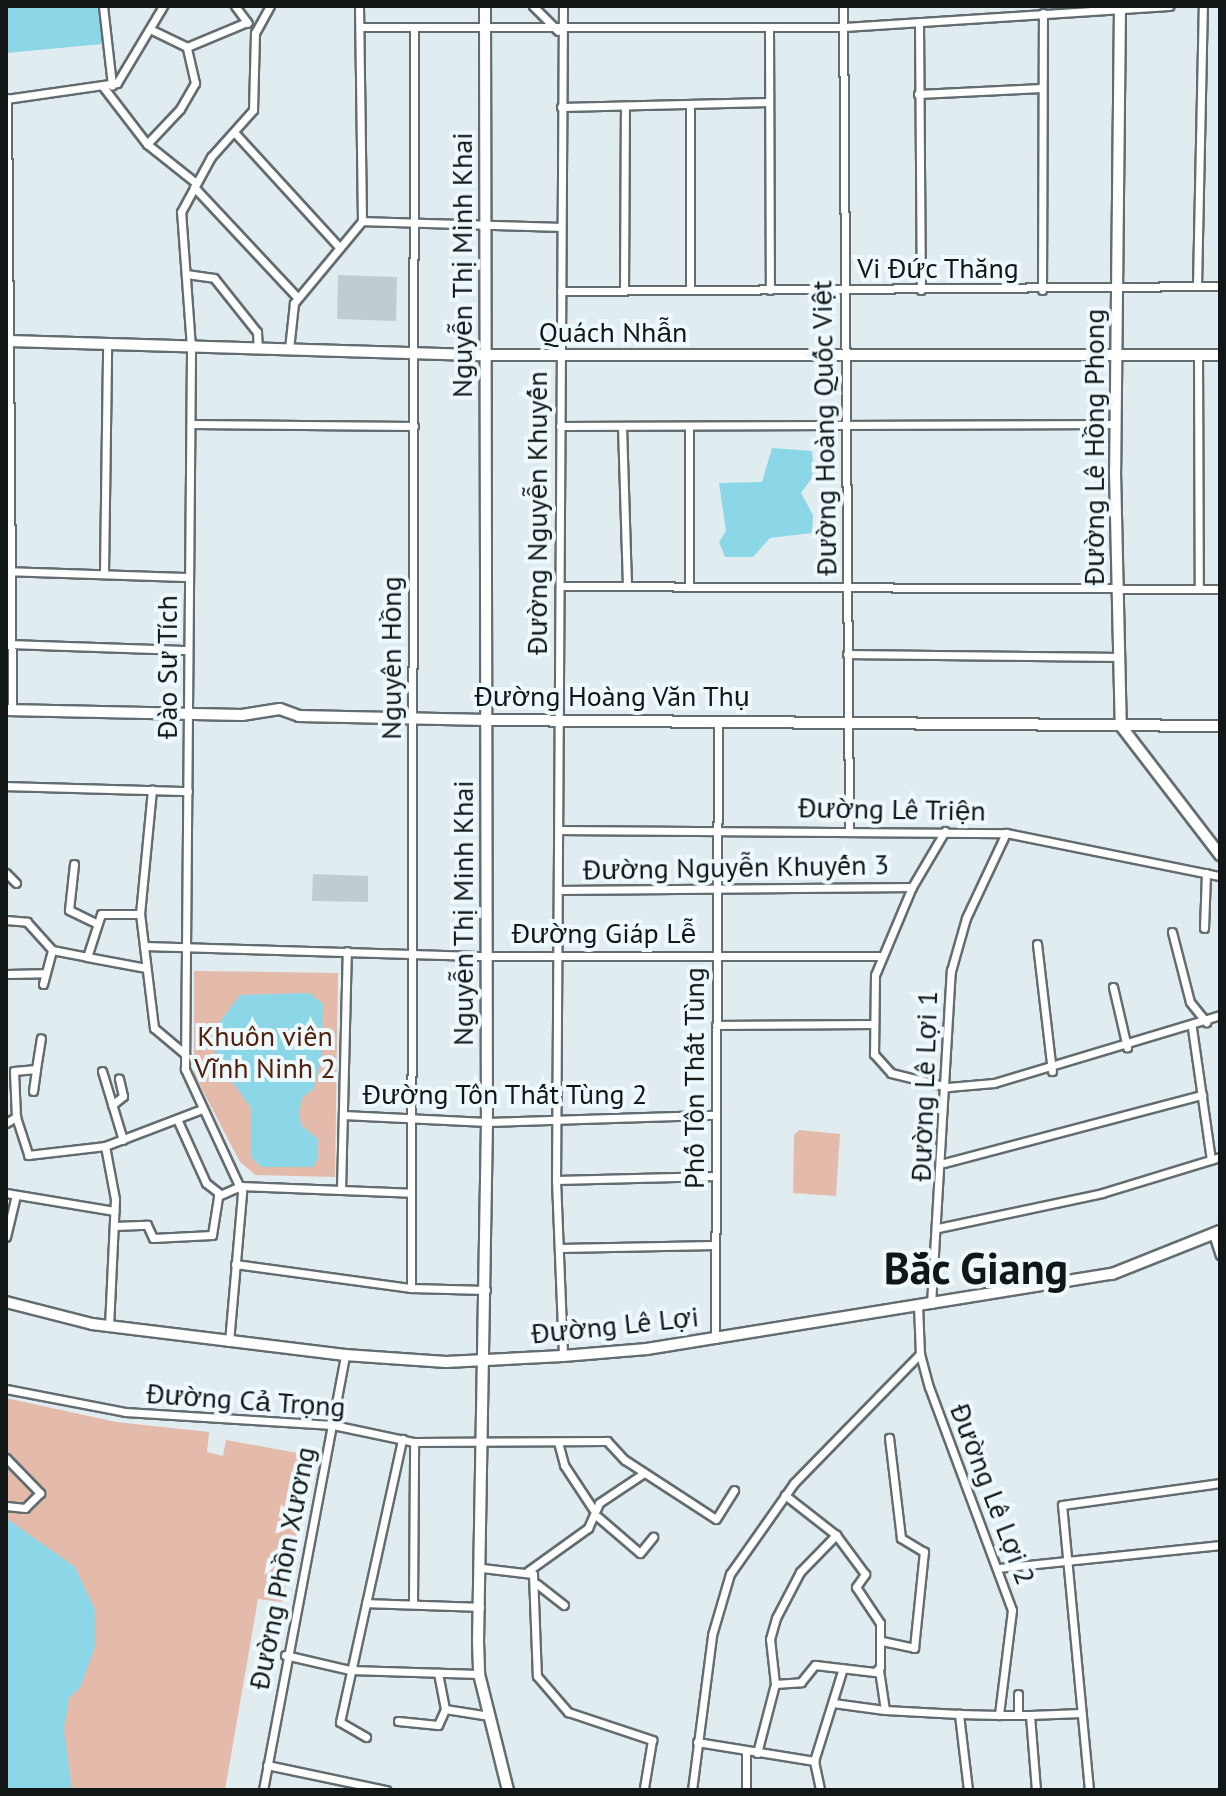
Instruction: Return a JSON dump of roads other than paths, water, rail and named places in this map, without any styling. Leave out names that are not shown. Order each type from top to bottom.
[{"type":"street","points":[[103,6],[108,86],[147,144],[195,185],[297,297]]},
{"type":"street","points":[[9,710],[12,644],[6,98],[108,86],[163,6]]},
{"type":"street","points":[[235,6],[247,22],[257,28]]},
{"type":"street","name":"Đào Sư Tích","points":[[229,1343],[240,1186],[186,1077],[185,1054],[191,347],[181,212],[195,185],[254,106],[257,28],[270,6]]},
{"type":"street","points":[[289,349],[297,297],[362,221],[359,6]]},
{"type":"street","points":[[478,6],[485,32]]},
{"type":"street","points":[[485,6],[485,32]]},
{"type":"street","points":[[485,32],[493,6]]},
{"type":"street","points":[[533,6],[560,31]]},
{"type":"street","name":"Đường Nguyễn Khuyến","points":[[563,6],[560,31],[559,227],[561,956],[556,1180],[563,1356]]},
{"type":"street","name":"Đường Hoàng Quốc Việt","points":[[843,6],[849,829]]},
{"type":"street","points":[[360,27],[485,32],[844,27],[1169,6]]},
{"type":"street","points":[[1197,286],[1203,6]]},
{"type":"street","name":"Đường Lê Hồng Phong","points":[[1120,8],[1116,424],[1121,726]]},
{"type":"street","points":[[1042,290],[1043,13]]},
{"type":"street","points":[[150,29],[187,47],[247,22]]},
{"type":"street","points":[[919,22],[921,290]]},
{"type":"street","name":"Nguyên Hồng","points":[[411,1288],[414,426],[411,221],[414,28]]},
{"type":"street","points":[[769,28],[770,290]]},
{"type":"street","name":"Nguyễn Thị Minh Khai","points":[[485,32],[487,1122],[479,1674],[508,1790]]},
{"type":"street","points":[[147,144],[193,89],[187,47]]},
{"type":"street","points":[[918,94],[1042,88]]},
{"type":"street","points":[[561,107],[769,102]]},
{"type":"street","points":[[690,105],[690,290]]},
{"type":"street","points":[[624,291],[625,106]]},
{"type":"street","points":[[234,132],[339,247]]},
{"type":"street","points":[[362,221],[559,227]]},
{"type":"street","points":[[186,274],[214,278],[257,332],[258,349]]},
{"type":"street","name":"Vi Đức Thăng","points":[[561,291],[1042,290],[1220,286]]},
{"type":"street","name":"Quách Nhẫn","points":[[10,341],[559,356],[1220,355]]},
{"type":"street","points":[[104,572],[107,344]]},
{"type":"street","points":[[1198,355],[1199,588]]},
{"type":"street","points":[[560,426],[846,422],[1116,424]]},
{"type":"street","points":[[191,424],[414,426]]},
{"type":"street","points":[[622,426],[627,586]]},
{"type":"street","points":[[689,426],[689,586]]},
{"type":"street","points":[[9,571],[189,577]]},
{"type":"street","points":[[560,586],[1220,589]]},
{"type":"street","points":[[12,644],[188,650]]},
{"type":"street","points":[[847,654],[1119,657]]},
{"type":"street","name":"Đường Hoàng Văn Thụ","points":[[9,710],[188,715],[280,709],[299,716],[412,719],[1220,726]]},
{"type":"street","name":"Phố Tôn Thất Tùng","points":[[715,1339],[718,721]]},
{"type":"street","points":[[1121,726],[1220,855]]},
{"type":"street","points":[[6,786],[188,791]]},
{"type":"street","points":[[152,790],[140,914],[146,968],[154,1028],[185,1054]]},
{"type":"street","name":"Đường Lê Triện","points":[[560,830],[849,829],[1006,833],[1220,876]]},
{"type":"street","points":[[945,831],[912,887],[880,956],[871,1024],[874,1054],[884,1068],[948,1087],[1052,1071],[1192,1028],[1220,1015]]},
{"type":"street","name":"Đường Lê Lợi 1","points":[[931,1304],[948,1087],[945,1026],[959,936],[1006,833]]},
{"type":"street","points":[[74,864],[69,910],[96,923]]},
{"type":"street","points":[[6,873],[16,883]]},
{"type":"street","points":[[1204,928],[1206,873]]},
{"type":"street","name":"Đường Nguyễn Khuyến 3","points":[[561,890],[716,892],[912,887]]},
{"type":"street","points":[[87,957],[96,923],[106,912],[140,914]]},
{"type":"street","points":[[6,920],[27,922],[52,950],[146,968]]},
{"type":"street","points":[[1172,932],[1190,1002],[1206,1022]]},
{"type":"street","points":[[1037,944],[1052,1071]]},
{"type":"street","name":"Đường Giáp Lễ","points":[[144,946],[486,956],[880,956]]},
{"type":"street","points":[[43,984],[52,950]]},
{"type":"street","points":[[341,1190],[347,951]]},
{"type":"street","points":[[6,974],[45,973]]},
{"type":"street","points":[[1113,987],[1127,1047]]},
{"type":"street","points":[[716,1025],[871,1024]]},
{"type":"street","points":[[938,1228],[1102,1193],[1216,1159],[1192,1028]]},
{"type":"street","points":[[33,1091],[41,1038]]},
{"type":"street","points":[[36,1069],[15,1068],[16,1117],[28,1155],[105,1146],[202,1109]]},
{"type":"street","points":[[102,1071],[123,1140]]},
{"type":"street","points":[[112,1105],[123,1096],[119,1078]]},
{"type":"street","points":[[944,1163],[1202,1095]]},
{"type":"street","name":"Đường Tôn Thất Tùng 2","points":[[343,1115],[487,1122],[716,1115]]},
{"type":"street","points":[[6,1123],[16,1117]]},
{"type":"street","points":[[177,1119],[206,1183],[219,1193]]},
{"type":"street","points":[[105,1146],[115,1211],[109,1327]]},
{"type":"street","points":[[556,1180],[716,1176]]},
{"type":"street","points":[[219,1193],[240,1186],[411,1193]]},
{"type":"street","points":[[6,1193],[115,1211]]},
{"type":"street","points":[[114,1226],[147,1225],[153,1238],[212,1235],[219,1193]]},
{"type":"street","points":[[6,1237],[16,1195]]},
{"type":"street","points":[[1216,1232],[1220,1255]]},
{"type":"street","name":"Đường Lê Lợi","points":[[6,1302],[109,1327],[229,1343],[345,1355],[485,1361],[563,1356],[715,1339],[1112,1274],[1216,1232]]},
{"type":"street","points":[[560,1248],[715,1245]]},
{"type":"street","points":[[235,1264],[411,1288],[486,1290]]},
{"type":"street","name":"Đường Lê Lợi 2","points":[[918,1305],[920,1354],[1012,1610],[999,1715]]},
{"type":"street","points":[[692,1790],[719,1603],[730,1574],[785,1495],[920,1354]]},
{"type":"street","name":"Đường Phồn Xương","points":[[263,1790],[285,1655],[345,1355]]},
{"type":"street","name":"Đường Cả Trọng","points":[[6,1389],[148,1415],[333,1425],[414,1442],[484,1445],[613,1443],[619,1455],[716,1519],[734,1490]]},
{"type":"street","points":[[882,1641],[914,1648],[924,1552],[901,1538],[889,1438]]},
{"type":"street","points":[[366,1737],[340,1722],[402,1439]]},
{"type":"street","points":[[413,1604],[414,1442]]},
{"type":"street","points":[[558,1442],[564,1465],[598,1517],[640,1553],[653,1537]]},
{"type":"street","points":[[6,1458],[40,1493],[25,1508],[6,1506]]},
{"type":"street","points":[[593,1509],[644,1473]]},
{"type":"street","points":[[1089,1790],[1060,1510],[1066,1501],[1220,1483]]},
{"type":"street","points":[[785,1495],[836,1535],[865,1574],[856,1587],[878,1616],[882,1641],[879,1670],[885,1710]]},
{"type":"street","points":[[482,1568],[528,1571],[598,1517]]},
{"type":"street","points":[[757,1753],[775,1684],[770,1639],[781,1604],[800,1572],[836,1535]]},
{"type":"street","points":[[998,1568],[1220,1545]]},
{"type":"street","points":[[528,1571],[537,1584],[564,1605]]},
{"type":"street","points":[[537,1584],[537,1676],[568,1712],[652,1740],[644,1788]]},
{"type":"street","points":[[366,1603],[480,1607]]},
{"type":"street","points":[[285,1655],[350,1670],[479,1674]]},
{"type":"street","points":[[775,1684],[801,1682],[815,1665],[879,1670]]},
{"type":"street","points":[[820,1790],[814,1761],[843,1668]]},
{"type":"street","points":[[398,1721],[433,1727],[445,1709],[438,1673]]},
{"type":"street","points":[[1018,1694],[1018,1715]]},
{"type":"street","points":[[833,1703],[885,1710],[959,1714],[1081,1713]]},
{"type":"street","points":[[445,1709],[489,1716]]},
{"type":"street","points":[[959,1714],[968,1790]]},
{"type":"street","points":[[1030,1715],[1036,1790]]},
{"type":"street","points":[[697,1742],[814,1761]]},
{"type":"street","points":[[746,1751],[746,1790]]},
{"type":"street","points":[[267,1765],[386,1790]]},
{"type":"water","points":[[6,6],[98,6],[103,44],[6,53]]},
{"type":"water","points":[[772,448],[812,451],[814,475],[801,493],[813,515],[812,533],[770,538],[753,557],[725,557],[719,542],[726,531],[719,483],[762,482]]},
{"type":"water","points":[[309,993],[323,1004],[322,1054],[314,1088],[302,1098],[299,1113],[301,1125],[318,1139],[318,1159],[313,1167],[261,1167],[251,1157],[251,1108],[216,1059],[213,1031],[240,995]]},
{"type":"water","points":[[6,1518],[75,1567],[95,1610],[95,1647],[80,1688],[69,1698],[64,1730],[72,1790],[6,1790]]},
{"type":"district","name":"Bắc Giang","points":[[976,1268]]},
{"type":"park label","name":"Khuôn viên Vĩnh Ninh 2","points":[[265,1052]]}]
